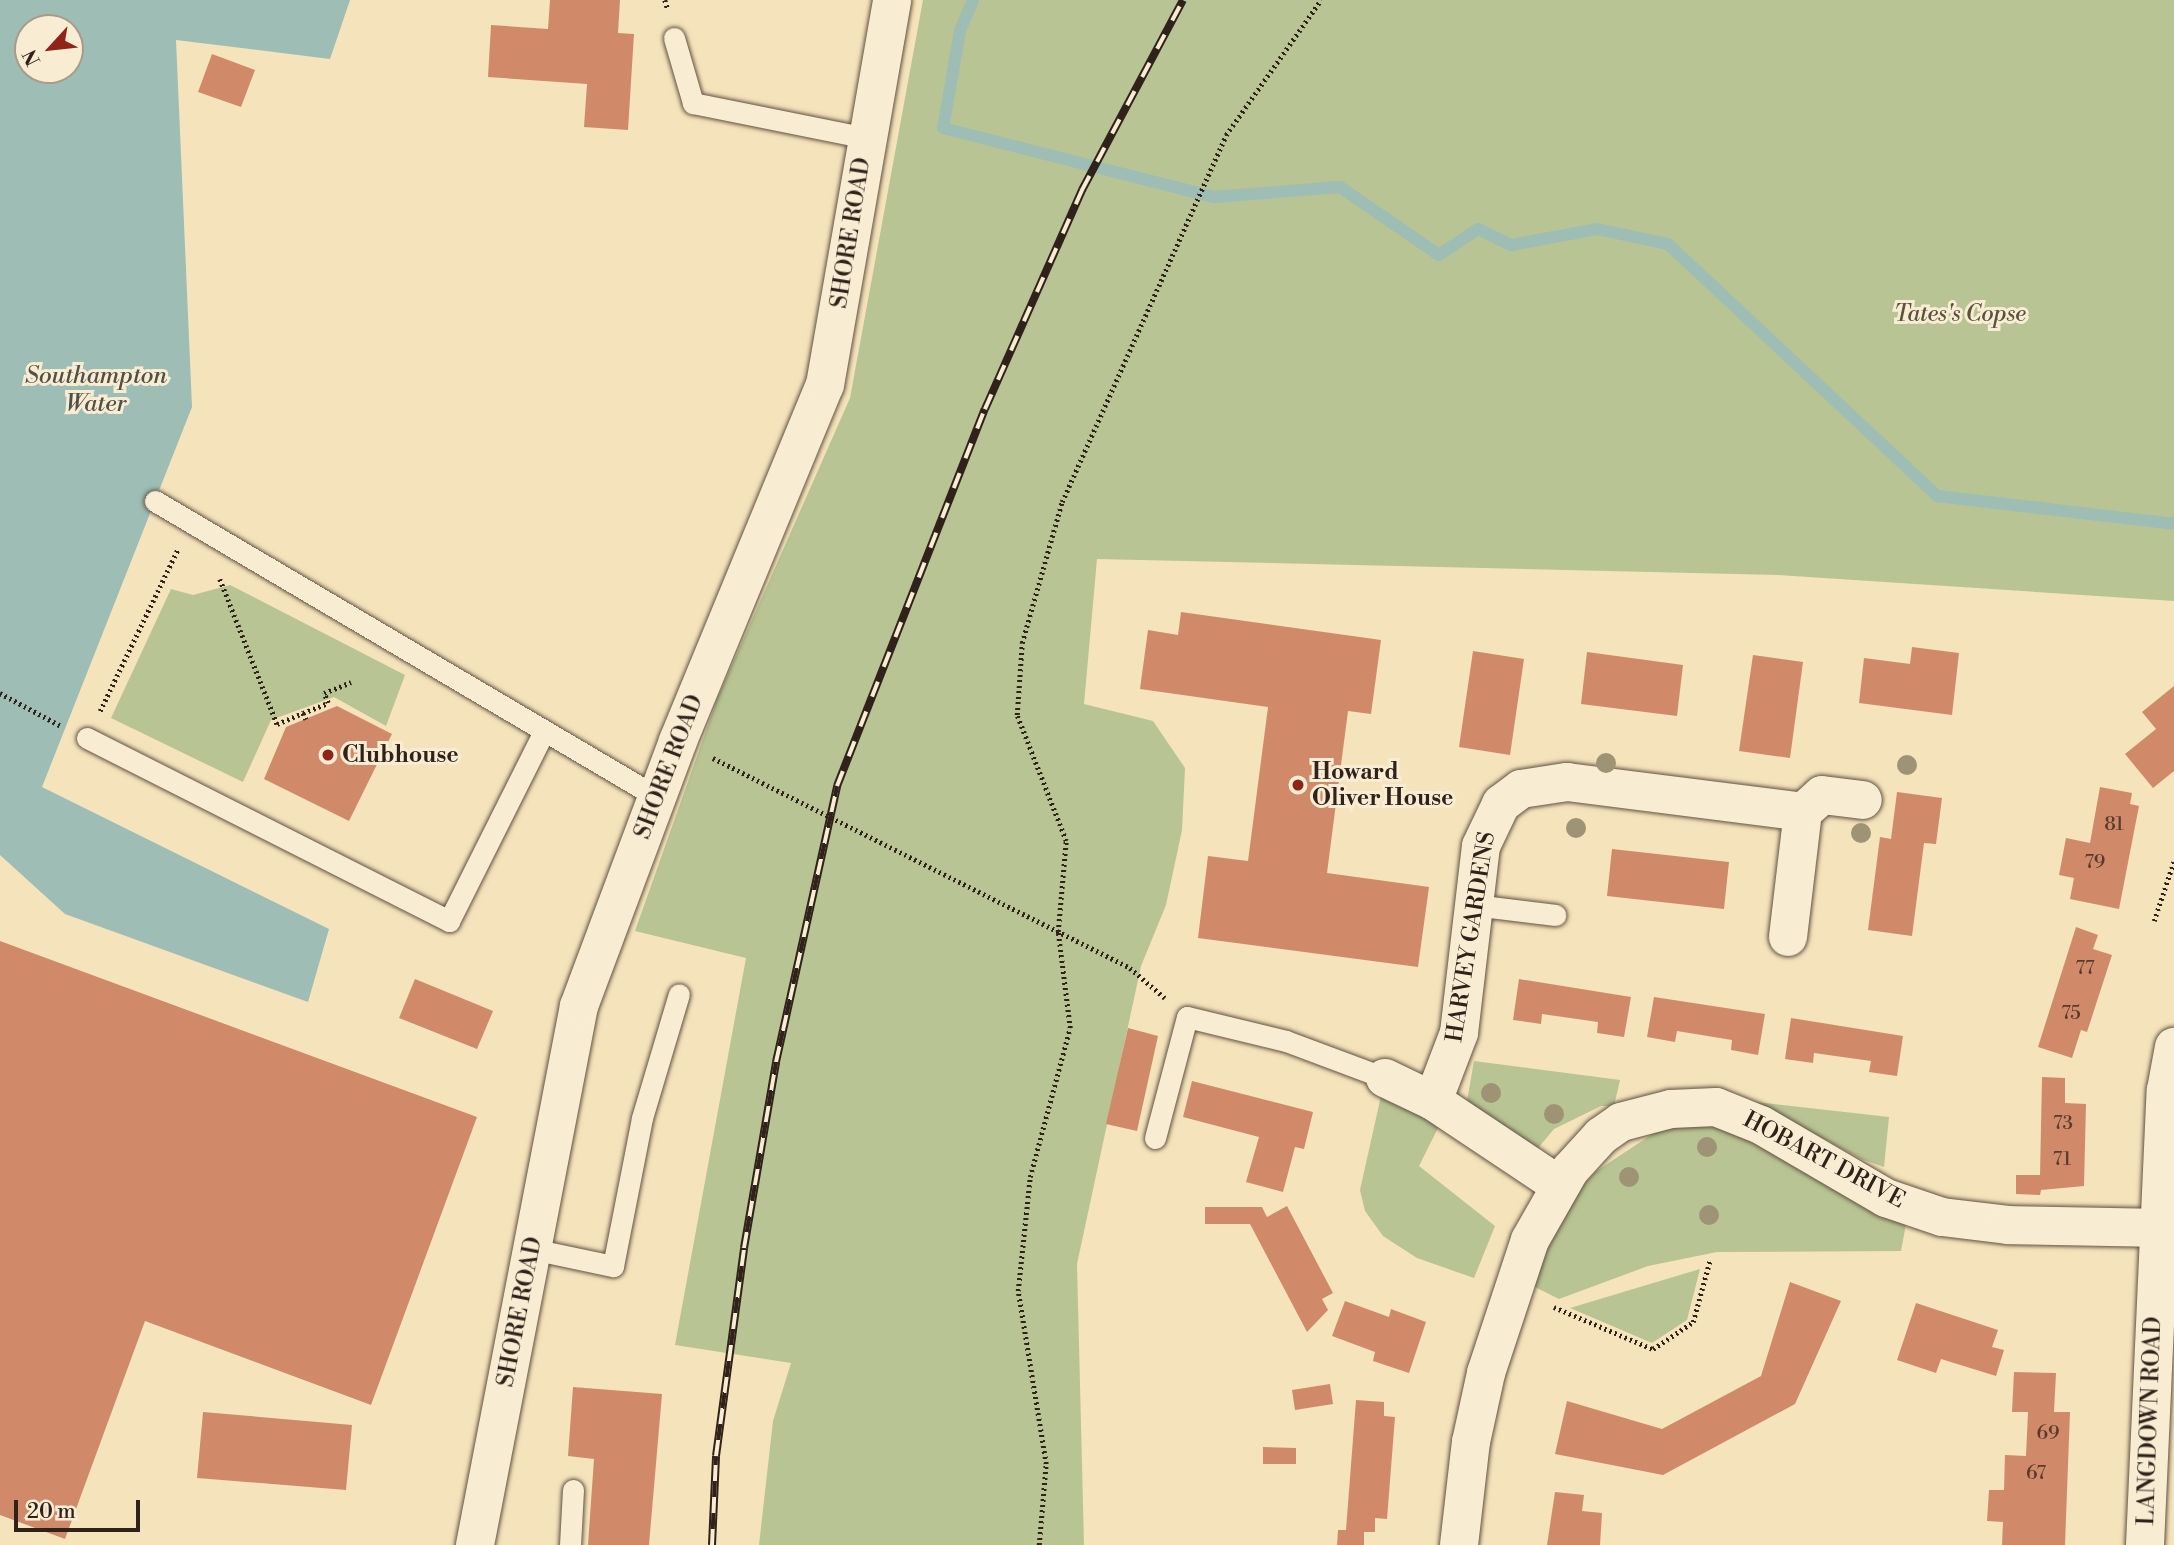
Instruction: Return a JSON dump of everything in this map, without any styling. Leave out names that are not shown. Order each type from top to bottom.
[{"type":"street","name":"SHORE ROAD","points":[[475,1545],[579,1006],[678,741],[825,385],[892,0]]},
{"type":"street","name":"HARVEY GARDENS","points":[[1433,1101],[1459,1033],[1481,846],[1489,824],[1502,804],[1521,789],[1567,782],[1803,812]]},
{"type":"street","points":[[1788,937],[1803,812],[1822,795],[1863,800]]},
{"type":"street","name":"LANGDOWN ROAD","points":[[2155,1525],[2158,1227],[2166,1090],[2174,1047]]},
{"type":"street","points":[[1385,1078],[1433,1101],[1559,1185]]},
{"type":"street","name":"HOBART DRIVE","points":[[1459,1545],[1471,1443],[1486,1373],[1530,1240],[1559,1185],[1601,1136],[1621,1122],[1671,1109],[1716,1107],[1770,1129],[1885,1198],[1942,1217],[2008,1225],[2158,1227]]},
{"type":"lane","points":[[674,38],[693,103],[866,138]]},
{"type":"lane","points":[[155,501],[657,797]]},
{"type":"lane","points":[[87,738],[449,921],[544,731]]},
{"type":"lane","points":[[1474,905],[1555,915]]},
{"type":"lane","points":[[532,1249],[613,1266],[642,1118],[679,994]]},
{"type":"lane","points":[[1155,1138],[1186,1017],[1286,1041],[1385,1078]]},
{"type":"lane","points":[[570,1545],[573,1490]]},
{"type":"path","points":[[1039,1545],[1046,1464],[1018,1291],[1030,1177],[1070,1028],[1058,932],[1066,841],[1017,715],[1023,643],[1062,502],[1186,221],[1226,135],[1321,0]]},
{"type":"path","points":[[195,525],[277,724],[305,716],[328,703],[324,693],[351,682]]},
{"type":"path","points":[[0,693],[87,738],[195,525]]},
{"type":"path","points":[[678,741],[1130,968],[1186,1017]]},
{"type":"path","points":[[2154,922],[2174,861]]},
{"type":"path","points":[[1554,1307],[1653,1349],[1693,1322],[1710,1260]]},
{"type":"green space","name":"Tates's Copse","points":[[923,0],[2174,0],[2174,601],[1778,575],[1097,559],[1084,704],[1153,721],[1185,768],[1182,830],[1166,905],[1141,966],[1077,1264],[1084,1545],[759,1545],[773,1421],[791,1363],[675,1345],[746,958],[635,931],[718,697],[850,398]]},
{"type":"green space","points":[[230,585],[405,675],[386,726],[334,697],[271,720],[243,782],[111,718],[171,589],[193,595]]},
{"type":"green space","points":[[1474,1061],[1620,1080],[1614,1106],[1601,1106],[1554,1129],[1533,1154],[1467,1101]]},
{"type":"green space","points":[[1385,1078],[1447,1110],[1419,1166],[1495,1226],[1474,1278],[1417,1258],[1383,1236],[1365,1211],[1360,1190]]},
{"type":"green space","points":[[1756,1102],[1889,1117],[1884,1167],[1861,1159]]},
{"type":"green space","points":[[1705,1123],[1740,1132],[1906,1224],[1901,1251],[1717,1252],[1648,1266],[1559,1299],[1527,1283],[1579,1190],[1595,1172],[1660,1129]]},
{"type":"green space","points":[[1700,1269],[1687,1320],[1652,1343],[1570,1308]]},
{"type":"water","name":"Southampton Water","points":[[0,0],[350,0],[330,59],[176,40],[192,407],[42,787],[329,929],[308,1002],[65,914],[0,855]]},
{"type":"building","points":[[550,0],[620,0],[618,33],[634,34],[628,130],[584,127],[587,84],[488,77],[491,25],[548,29]]},
{"type":"building","points":[[212,54],[255,70],[241,107],[198,92]]},
{"type":"building","name":"Howard Oliver House","points":[[1181,612],[1381,640],[1371,714],[1348,711],[1327,873],[1429,887],[1418,967],[1198,938],[1208,856],[1248,861],[1268,707],[1140,689],[1148,630],[1178,635]]},
{"type":"building","points":[[1912,647],[1959,653],[1952,715],[1859,703],[1864,658],[1910,664]]},
{"type":"building","points":[[1473,651],[1524,659],[1510,755],[1459,747]]},
{"type":"building","points":[[1587,652],[1683,665],[1677,716],[1581,704]]},
{"type":"building","points":[[1753,655],[1803,662],[1790,758],[1739,751]]},
{"type":"building","points":[[2174,686],[2174,771],[2153,788],[2125,754],[2156,729],[2142,712]]},
{"type":"building","name":"Clubhouse","points":[[337,706],[392,734],[349,821],[264,779],[286,727]]},
{"type":"building","points":[[2100,787],[2132,793],[2130,804],[2139,806],[2119,909],[2070,899],[2074,878],[2059,875],[2066,838],[2090,843]]},
{"type":"building","points":[[1897,792],[1942,798],[1936,844],[1924,843],[1912,936],[1868,930],[1880,837],[1891,839]]},
{"type":"building","points":[[1612,849],[1729,862],[1724,909],[1607,896]]},
{"type":"building","points":[[2076,927],[2098,935],[2093,949],[2112,955],[2087,1032],[2081,1030],[2072,1058],[2038,1047]]},
{"type":"building","points":[[0,941],[477,1117],[371,1405],[145,1321],[65,1539],[0,1515]]},
{"type":"building","points":[[415,979],[493,1011],[477,1049],[399,1018]]},
{"type":"building","points":[[1519,979],[1631,997],[1624,1037],[1597,1033],[1598,1022],[1542,1014],[1541,1024],[1513,1020]]},
{"type":"building","points":[[1654,997],[1765,1014],[1758,1055],[1731,1050],[1732,1040],[1677,1031],[1675,1042],[1647,1037]]},
{"type":"building","points":[[1791,1018],[1903,1036],[1897,1076],[1869,1072],[1871,1061],[1814,1053],[1813,1063],[1785,1059]]},
{"type":"building","points":[[1128,1028],[1158,1036],[1137,1131],[1106,1124]]},
{"type":"building","points":[[2042,1077],[2065,1078],[2065,1103],[2086,1104],[2084,1186],[2041,1190],[2040,1195],[2016,1194],[2016,1175],[2040,1175]]},
{"type":"building","points":[[1192,1081],[1313,1112],[1304,1149],[1295,1147],[1283,1192],[1246,1182],[1259,1137],[1183,1117]]},
{"type":"building","points":[[1287,1206],[1333,1293],[1322,1299],[1328,1310],[1307,1332],[1250,1224],[1205,1224],[1205,1207],[1262,1207],[1267,1217]]},
{"type":"building","points":[[1790,1282],[1841,1301],[1795,1404],[1663,1475],[1555,1454],[1567,1401],[1662,1429],[1761,1376]]},
{"type":"building","points":[[1345,1301],[1389,1317],[1391,1309],[1426,1322],[1409,1373],[1373,1361],[1375,1352],[1332,1336]]},
{"type":"building","points":[[1916,1303],[1998,1330],[1992,1347],[2004,1350],[1996,1376],[1941,1359],[1936,1373],[1897,1360]]},
{"type":"building","points":[[2014,1372],[2056,1373],[2054,1412],[2070,1412],[2065,1545],[2002,1545],[2003,1522],[1987,1521],[1989,1490],[2004,1490],[2005,1455],[2026,1456],[2028,1412],[2012,1412]]},
{"type":"building","points":[[1330,1384],[1333,1404],[1295,1410],[1292,1390]]},
{"type":"building","points":[[573,1387],[662,1394],[649,1545],[588,1545],[594,1459],[568,1456]]},
{"type":"building","points":[[1356,1400],[1384,1402],[1384,1416],[1395,1417],[1387,1519],[1375,1518],[1375,1532],[1364,1532],[1364,1545],[1337,1545],[1338,1530],[1346,1530]]},
{"type":"building","points":[[203,1412],[352,1425],[346,1490],[197,1478]]},
{"type":"building","points":[[1263,1447],[1296,1448],[1296,1464],[1263,1464]]},
{"type":"building","points":[[1555,1492],[1584,1495],[1582,1511],[1602,1513],[1600,1545],[1547,1545]]},
{"type":"waterway","points":[[973,0],[960,31],[943,128],[1213,197],[1340,187],[1439,255],[1478,229],[1511,245],[1597,229],[1668,244],[1937,496],[2174,524]]},
{"type":"railway","points":[[712,1545],[716,1456],[744,1248],[776,1062],[837,786],[985,409],[1082,190],[1183,0]]},
{"type":"place","name":"Clubhouse","points":[[328,755]]},
{"type":"place","name":"Howard Oliver House","points":[[1298,785]]}]
